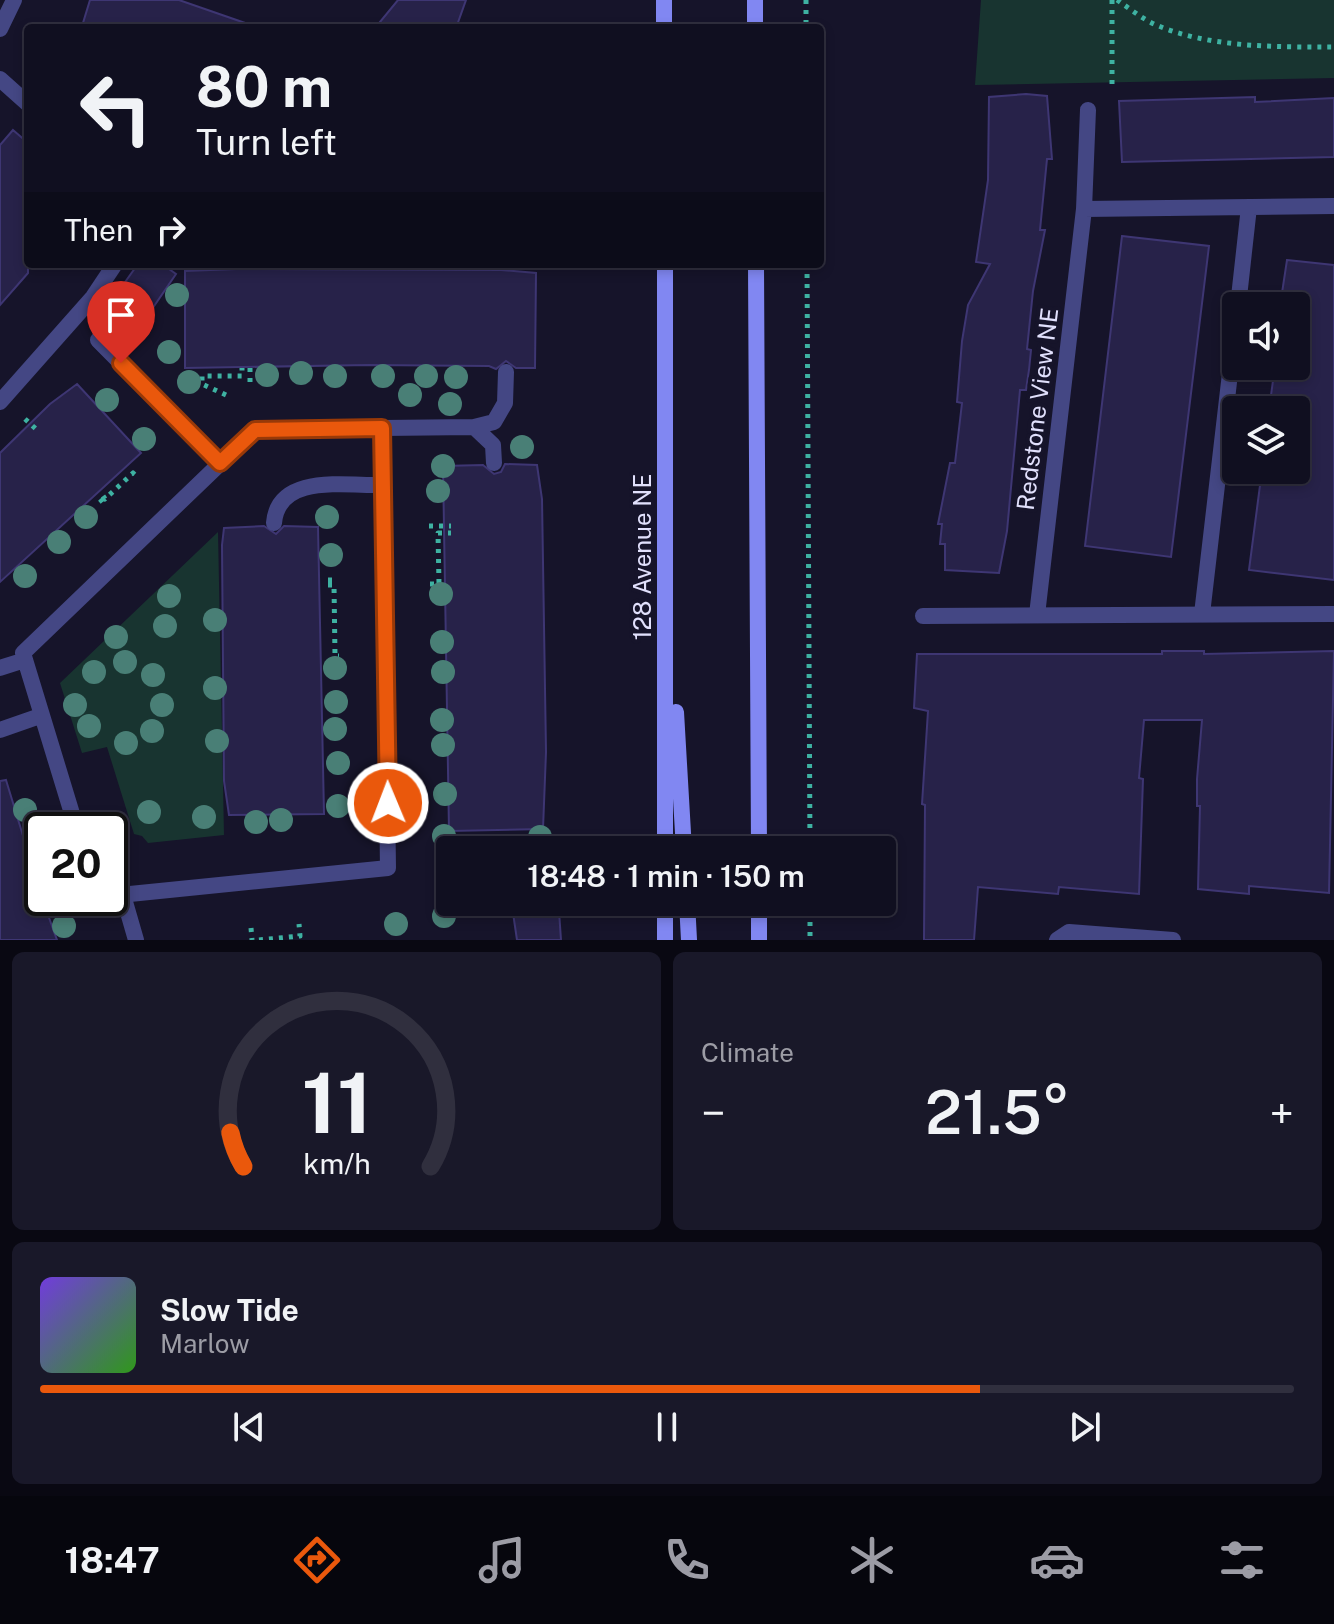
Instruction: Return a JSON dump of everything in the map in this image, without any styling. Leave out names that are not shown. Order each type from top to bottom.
[{"type":"main road","points":[[664,0],[664,24]]},
{"type":"main road","points":[[755,0],[755,24]]},
{"type":"main road","name":"128 Avenue NE","points":[[665,268],[665,836]]},
{"type":"main road","points":[[756,268],[759,836]]},
{"type":"main road","points":[[666,558],[683,836]]},
{"type":"main road","points":[[665,916],[665,940]]},
{"type":"main road","points":[[688,916],[689,940]]},
{"type":"main road","points":[[759,916],[759,940]]},
{"type":"street","points":[[0,29],[14,0]]},
{"type":"street","points":[[0,79],[24,100]]},
{"type":"street","name":"Redstone View NE","points":[[1037,615],[1084,209],[1088,110]]},
{"type":"street","points":[[1084,209],[1334,206]]},
{"type":"street","points":[[1240,292],[1249,207]]},
{"type":"street","points":[[0,402],[93,297],[112,268]]},
{"type":"street","points":[[98,340],[220,463]]},
{"type":"street","points":[[71,812],[23,653],[255,430],[474,427],[494,422],[505,403],[506,372]]},
{"type":"street","points":[[1202,614],[1229,380]]},
{"type":"street","points":[[474,427],[493,445],[494,463]]},
{"type":"street","points":[[128,894],[388,868],[382,428]]},
{"type":"street","points":[[274,523],[275,508],[290,491],[312,486],[383,485]]},
{"type":"street","points":[[923,616],[1334,614]]},
{"type":"street","points":[[0,668],[25,660]]},
{"type":"street","points":[[0,730],[40,716]]},
{"type":"street","points":[[126,916],[136,940]]},
{"type":"street","points":[[1057,940],[1069,932],[1173,940]]},
{"type":"path","points":[[806,0],[806,24]]},
{"type":"path","points":[[1112,89],[1115,0],[1154,24],[1207,39],[1334,47]]},
{"type":"path","points":[[807,268],[810,836]]},
{"type":"path","points":[[226,395],[202,384],[202,376],[242,376],[242,368]]},
{"type":"path","points":[[250,368],[250,383]]},
{"type":"path","points":[[25,419],[37,430]]},
{"type":"path","points":[[106,506],[101,498],[105,499],[133,473],[137,477]]},
{"type":"path","points":[[429,526],[451,529],[438,533],[439,584],[430,584]]},
{"type":"path","points":[[337,580],[328,583],[334,585],[335,656],[339,656]]},
{"type":"path","points":[[810,916],[810,940]]},
{"type":"path","points":[[259,940],[300,936],[299,924]]},
{"type":"path","points":[[251,928],[252,940]]},
{"type":"green space","points":[[981,0],[1334,0],[1334,78],[975,85]]},
{"type":"green space","points":[[218,532],[224,835],[148,843],[142,836],[134,834],[107,747],[82,753],[60,683]]},
{"type":"building","points":[[90,0],[179,0],[248,24],[86,24],[83,23]]},
{"type":"building","points":[[398,0],[466,0],[457,24],[378,24]]},
{"type":"building","points":[[1047,96],[1052,159],[1047,159],[1040,230],[1045,230],[1033,291],[1026,390],[1020,390],[1007,531],[999,573],[945,570],[945,544],[940,544],[942,524],[938,524],[950,463],[955,463],[962,403],[957,402],[962,341],[968,305],[990,264],[976,262],[988,180],[989,97]]},
{"type":"building","points":[[1255,97],[1255,102],[1334,98],[1334,157],[1122,162],[1119,101]]},
{"type":"building","points":[[13,130],[24,140],[24,268],[28,268],[28,273],[0,305],[0,145]]},
{"type":"building","points":[[1122,236],[1209,246],[1171,557],[1085,546]]},
{"type":"building","points":[[1287,260],[1334,265],[1334,580],[1249,570],[1260,484],[1310,484],[1310,396],[1271,396],[1273,380],[1310,380],[1310,292],[1282,292]]},
{"type":"building","points":[[135,268],[168,268],[176,274],[139,328],[108,306]]},
{"type":"building","points":[[501,270],[536,273],[535,368],[516,368],[506,361],[496,369],[489,366],[369,365],[185,368],[185,271]]},
{"type":"building","points":[[77,384],[141,453],[0,582],[0,453],[50,404]]},
{"type":"building","points":[[505,464],[537,465],[542,499],[546,752],[543,829],[449,831],[443,466],[483,465],[494,474],[501,472]]},
{"type":"building","points":[[264,526],[276,534],[284,526],[318,527],[324,814],[229,815],[224,781],[224,528]]},
{"type":"building","points":[[1162,651],[1204,651],[1204,654],[1334,651],[1329,893],[1249,886],[1249,894],[1198,889],[1200,806],[1197,806],[1197,779],[1202,720],[1144,720],[1139,778],[1143,779],[1139,894],[1059,887],[1058,894],[978,887],[974,940],[924,940],[925,805],[922,804],[928,711],[914,708],[917,654],[1162,654]]},
{"type":"building","points":[[6,780],[24,839],[24,916],[48,916],[57,940],[0,940],[0,781]]},
{"type":"building","points":[[513,916],[559,916],[561,940],[517,940]]},
{"type":"route","points":[[121,363],[220,463],[255,430],[382,428],[388,803]]}]
